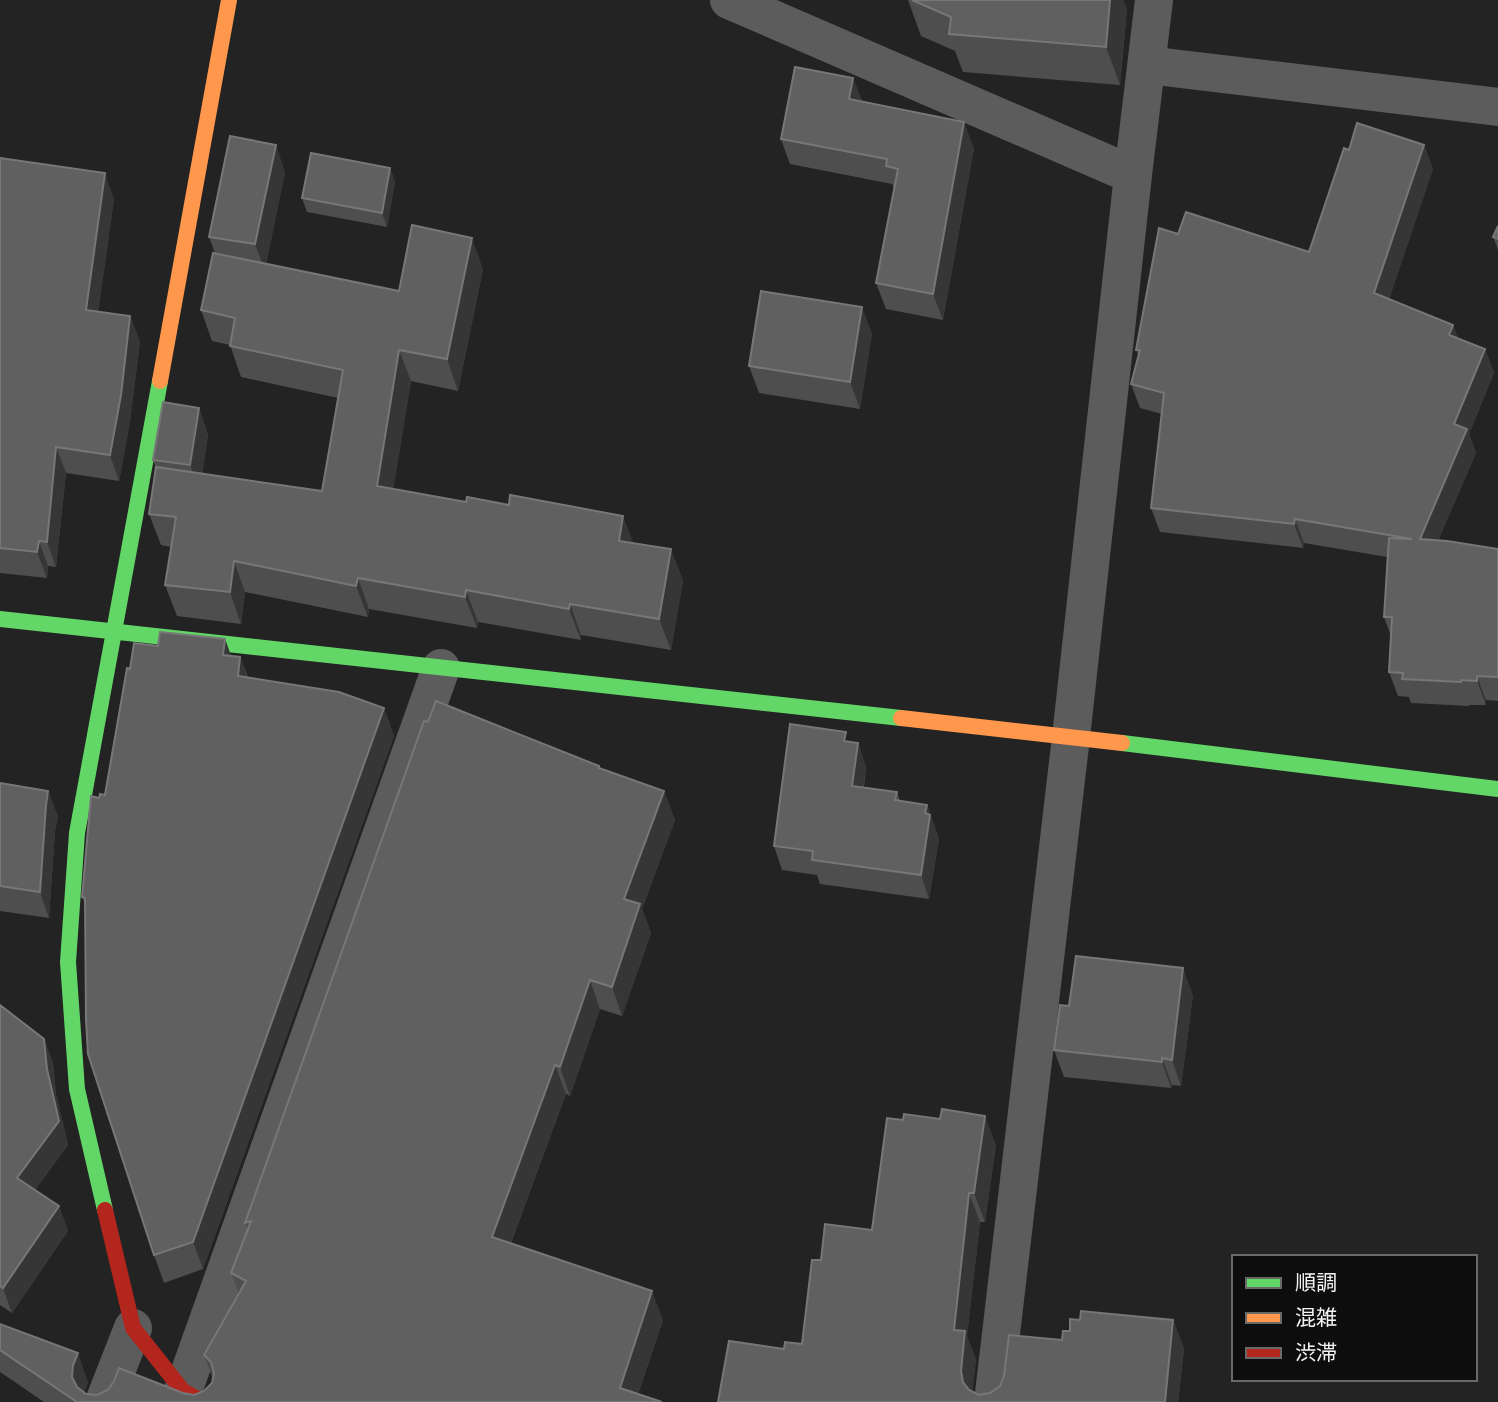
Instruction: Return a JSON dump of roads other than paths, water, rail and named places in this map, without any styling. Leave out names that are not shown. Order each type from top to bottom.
[{"type":"street","points":[[229,0],[77,833],[68,962],[77,1089],[133,1328],[193,1396],[441,668]]},
{"type":"street","points":[[729,0],[1133,175]]},
{"type":"street","points":[[993,1402],[1154,0]]},
{"type":"street","points":[[1147,65],[1498,107]]},
{"type":"street","points":[[0,619],[1071,737],[1498,789]]},
{"type":"street","points":[[104,1402],[133,1328]]}]
